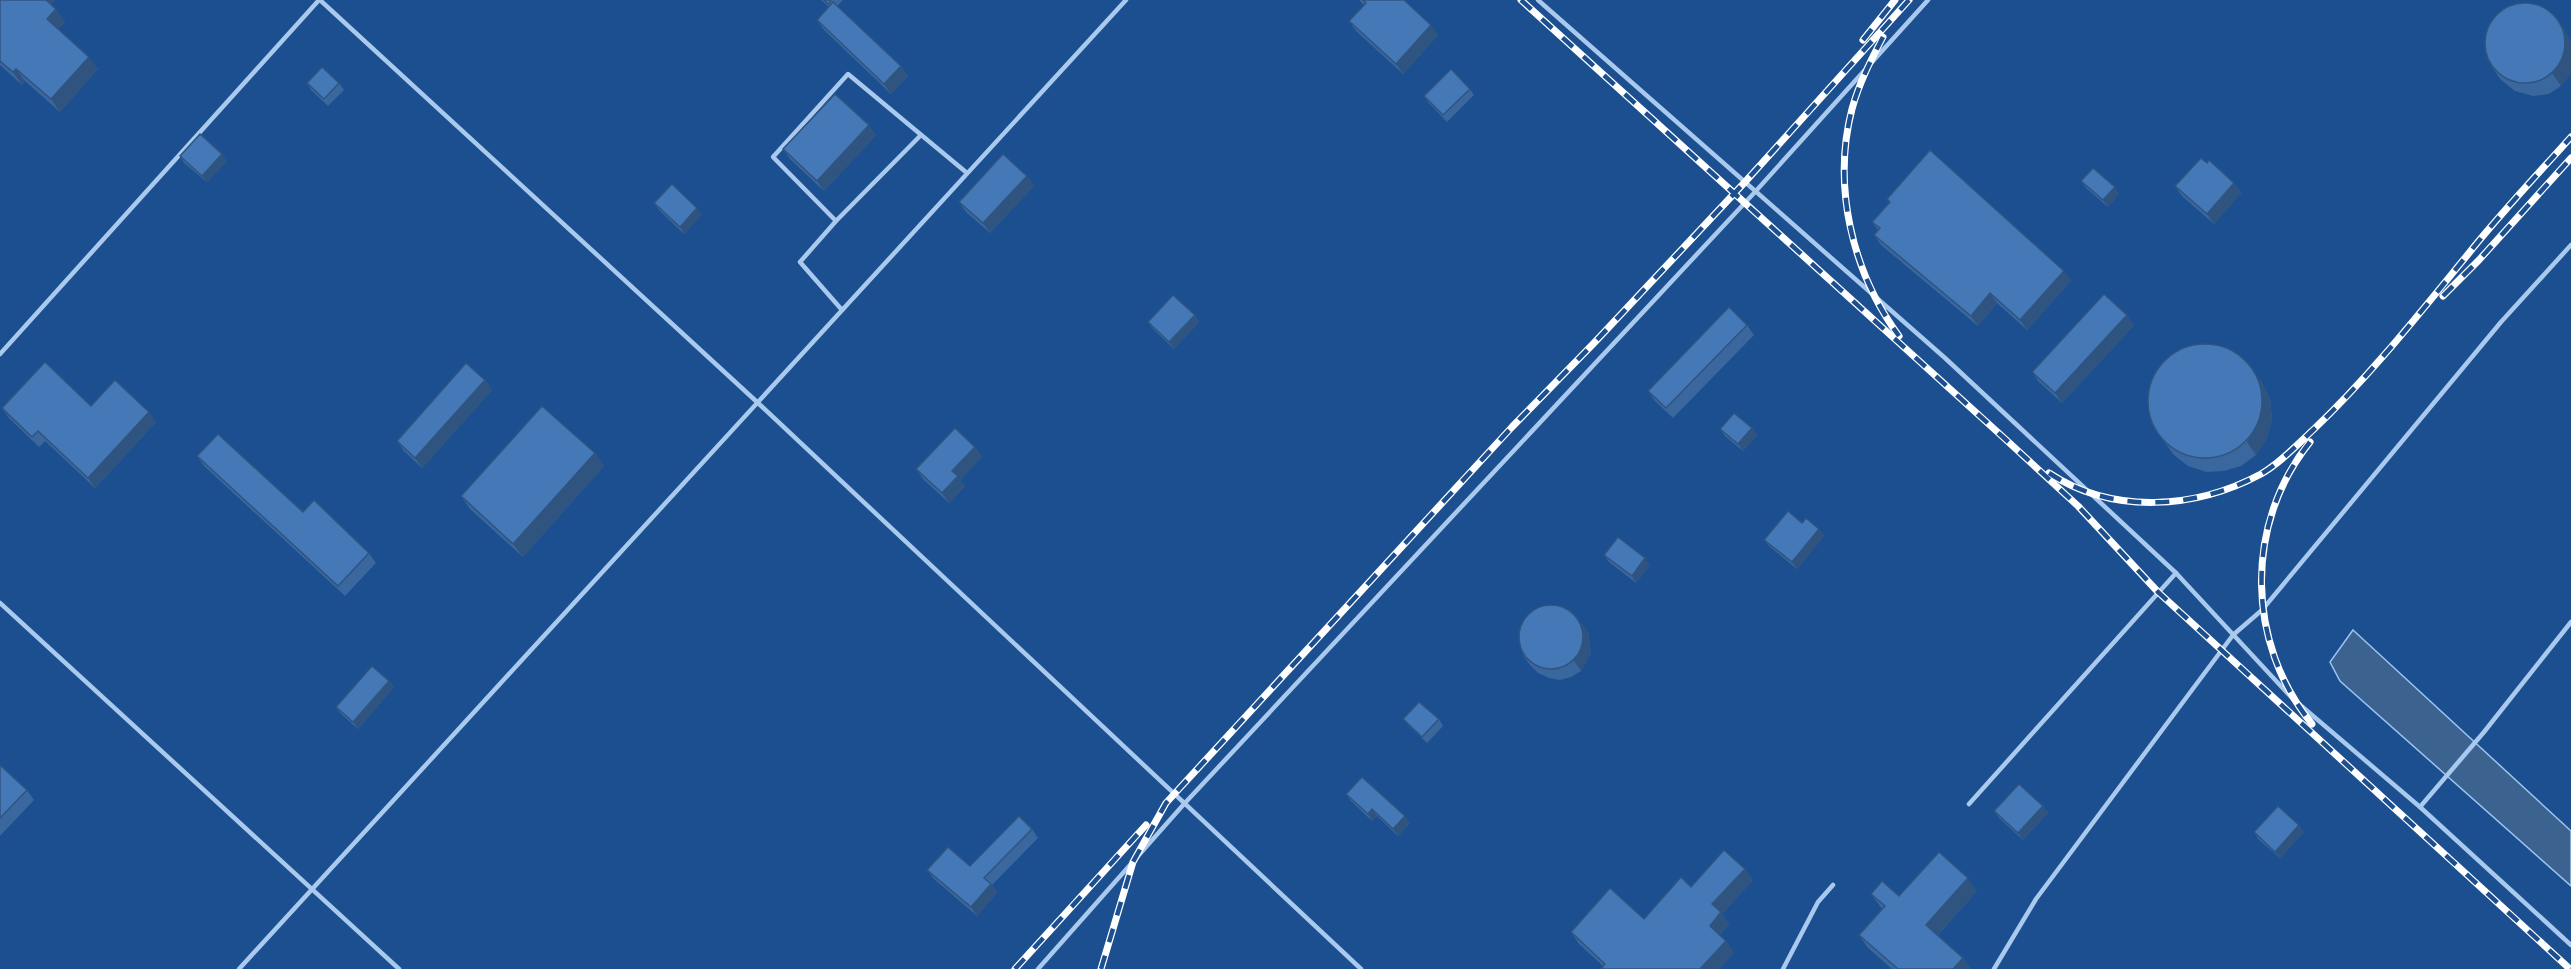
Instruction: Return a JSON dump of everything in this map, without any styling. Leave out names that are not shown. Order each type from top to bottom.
[{"type":"lane","points":[[0,354],[320,0],[758,402],[1361,969]]},
{"type":"lane","points":[[239,969],[1126,0]]},
{"type":"lane","points":[[1538,0],[1945,358],[2176,573],[2292,698],[2420,807],[2571,945]]},
{"type":"lane","points":[[1038,969],[1184,804],[1755,192],[1928,0]]},
{"type":"lane","points":[[836,221],[774,157],[848,74],[967,173]]},
{"type":"lane","points":[[842,310],[800,262],[836,221],[921,135]]},
{"type":"lane","points":[[1994,969],[2036,899],[2233,635],[2262,610],[2501,322],[2571,245]]},
{"type":"lane","points":[[1969,804],[2176,573]]},
{"type":"lane","points":[[0,603],[399,969]]},
{"type":"lane","points":[[2420,807],[2484,732],[2571,622]]},
{"type":"lane","points":[[1783,969],[1818,902],[1833,885]]},
{"type":"water","points":[[2353,630],[2571,831],[2571,886],[2340,681],[2330,662]]},
{"type":"building","points":[[0,0],[46,0],[56,9],[47,19],[89,57],[51,99],[16,69],[13,72],[0,61]]},
{"type":"building","points":[[1363,0],[1404,0],[1431,25],[1396,64],[1349,21],[1366,3]]},
{"type":"building","points":[[833,2],[901,66],[884,84],[817,20]]},
{"type":"building","points":[[2525,3],[2540,6],[2553,15],[2562,28],[2565,43],[2562,58],[2553,71],[2540,80],[2525,83],[2510,80],[2497,71],[2488,58],[2485,43],[2488,28],[2497,15],[2510,6]]},
{"type":"building","points":[[322,67],[339,83],[324,99],[307,83]]},
{"type":"building","points":[[1451,69],[1470,89],[1443,115],[1424,96]]},
{"type":"building","points":[[835,94],[869,125],[817,181],[783,149]]},
{"type":"building","points":[[200,134],[222,154],[202,176],[180,156]]},
{"type":"building","points":[[1930,150],[2064,271],[2020,320],[1990,293],[1971,316],[1874,235],[1880,228],[1872,222],[1890,202],[1887,199]]},
{"type":"building","points":[[1003,154],[1027,176],[983,223],[959,202]]},
{"type":"building","points":[[2201,158],[2207,163],[2209,160],[2234,183],[2207,214],[2175,186]]},
{"type":"building","points":[[2093,168],[2115,187],[2103,200],[2081,181]]},
{"type":"building","points":[[672,184],[697,208],[680,227],[654,203]]},
{"type":"building","points":[[2104,294],[2127,315],[2055,393],[2032,372]]},
{"type":"building","points":[[1173,295],[1195,315],[1169,342],[1148,322]]},
{"type":"building","points":[[1729,307],[1747,325],[1666,408],[1648,391]]},
{"type":"building","points":[[2205,344],[2227,348],[2246,360],[2258,379],[2262,401],[2258,423],[2246,442],[2227,454],[2205,458],[2183,454],[2164,442],[2152,423],[2148,401],[2152,379],[2164,360],[2183,348]]},
{"type":"building","points":[[45,362],[91,406],[115,380],[149,412],[88,478],[38,431],[32,437],[2,408]]},
{"type":"building","points":[[466,363],[485,380],[415,458],[397,441]]},
{"type":"building","points":[[542,406],[595,453],[513,544],[461,496]]},
{"type":"building","points":[[1734,413],[1752,428],[1738,444],[1720,429]]},
{"type":"building","points":[[955,428],[975,447],[952,471],[958,476],[942,493],[916,469]]},
{"type":"building","points":[[218,434],[303,512],[314,500],[369,553],[338,586],[197,456]]},
{"type":"building","points":[[1788,511],[1802,523],[1806,518],[1819,529],[1792,562],[1764,540]]},
{"type":"building","points":[[1618,537],[1645,558],[1632,576],[1604,555]]},
{"type":"building","points":[[1545,605],[1557,605],[1574,614],[1581,625],[1583,637],[1581,649],[1574,660],[1557,669],[1545,669],[1533,664],[1524,655],[1519,643],[1519,631],[1524,619],[1533,610]]},
{"type":"building","points":[[372,666],[389,681],[353,722],[336,707]]},
{"type":"building","points":[[1419,702],[1439,719],[1422,737],[1403,719]]},
{"type":"building","points":[[0,765],[27,790],[0,818]]},
{"type":"building","points":[[1362,777],[1405,816],[1393,829],[1372,809],[1368,814],[1346,794]]},
{"type":"building","points":[[2019,784],[2043,806],[2018,833],[1994,811]]},
{"type":"building","points":[[2278,806],[2299,825],[2275,852],[2254,832]]},
{"type":"building","points":[[1019,816],[1032,829],[984,878],[991,884],[971,907],[927,870],[948,847],[970,866]]},
{"type":"building","points":[[1724,850],[1745,869],[1712,904],[1721,912],[1710,926],[1726,941],[1700,969],[1601,969],[1605,964],[1571,932],[1610,888],[1644,919],[1681,877],[1691,887]]},
{"type":"building","points":[[1939,852],[1968,878],[1926,925],[1963,958],[1953,969],[1898,969],[1859,935],[1885,906],[1871,894],[1882,881],[1899,896]]},
{"type":"railway","points":[[1521,0],[2078,506],[2158,592],[2570,969]]},
{"type":"railway","points":[[1863,40],[1895,0]]},
{"type":"railway","points":[[1101,969],[1133,862],[1166,803],[1512,427],[1745,182],[1909,0]]},
{"type":"railway","points":[[1883,37],[1862,81],[1852,109],[1846,138],[1844,168],[1850,227],[1858,256],[1869,284],[1899,336]]},
{"type":"railway","points":[[2049,473],[2074,487],[2100,496],[2127,501],[2155,502],[2209,495],[2236,486],[2268,470],[2295,448],[2354,388],[2413,322],[2494,223],[2571,137]]},
{"type":"railway","points":[[2443,296],[2479,260],[2571,158]]},
{"type":"railway","points":[[2310,442],[2288,474],[2273,509],[2264,546],[2262,583],[2265,621],[2275,657],[2290,692],[2312,724]]},
{"type":"railway","points":[[1015,969],[1146,825]]}]
